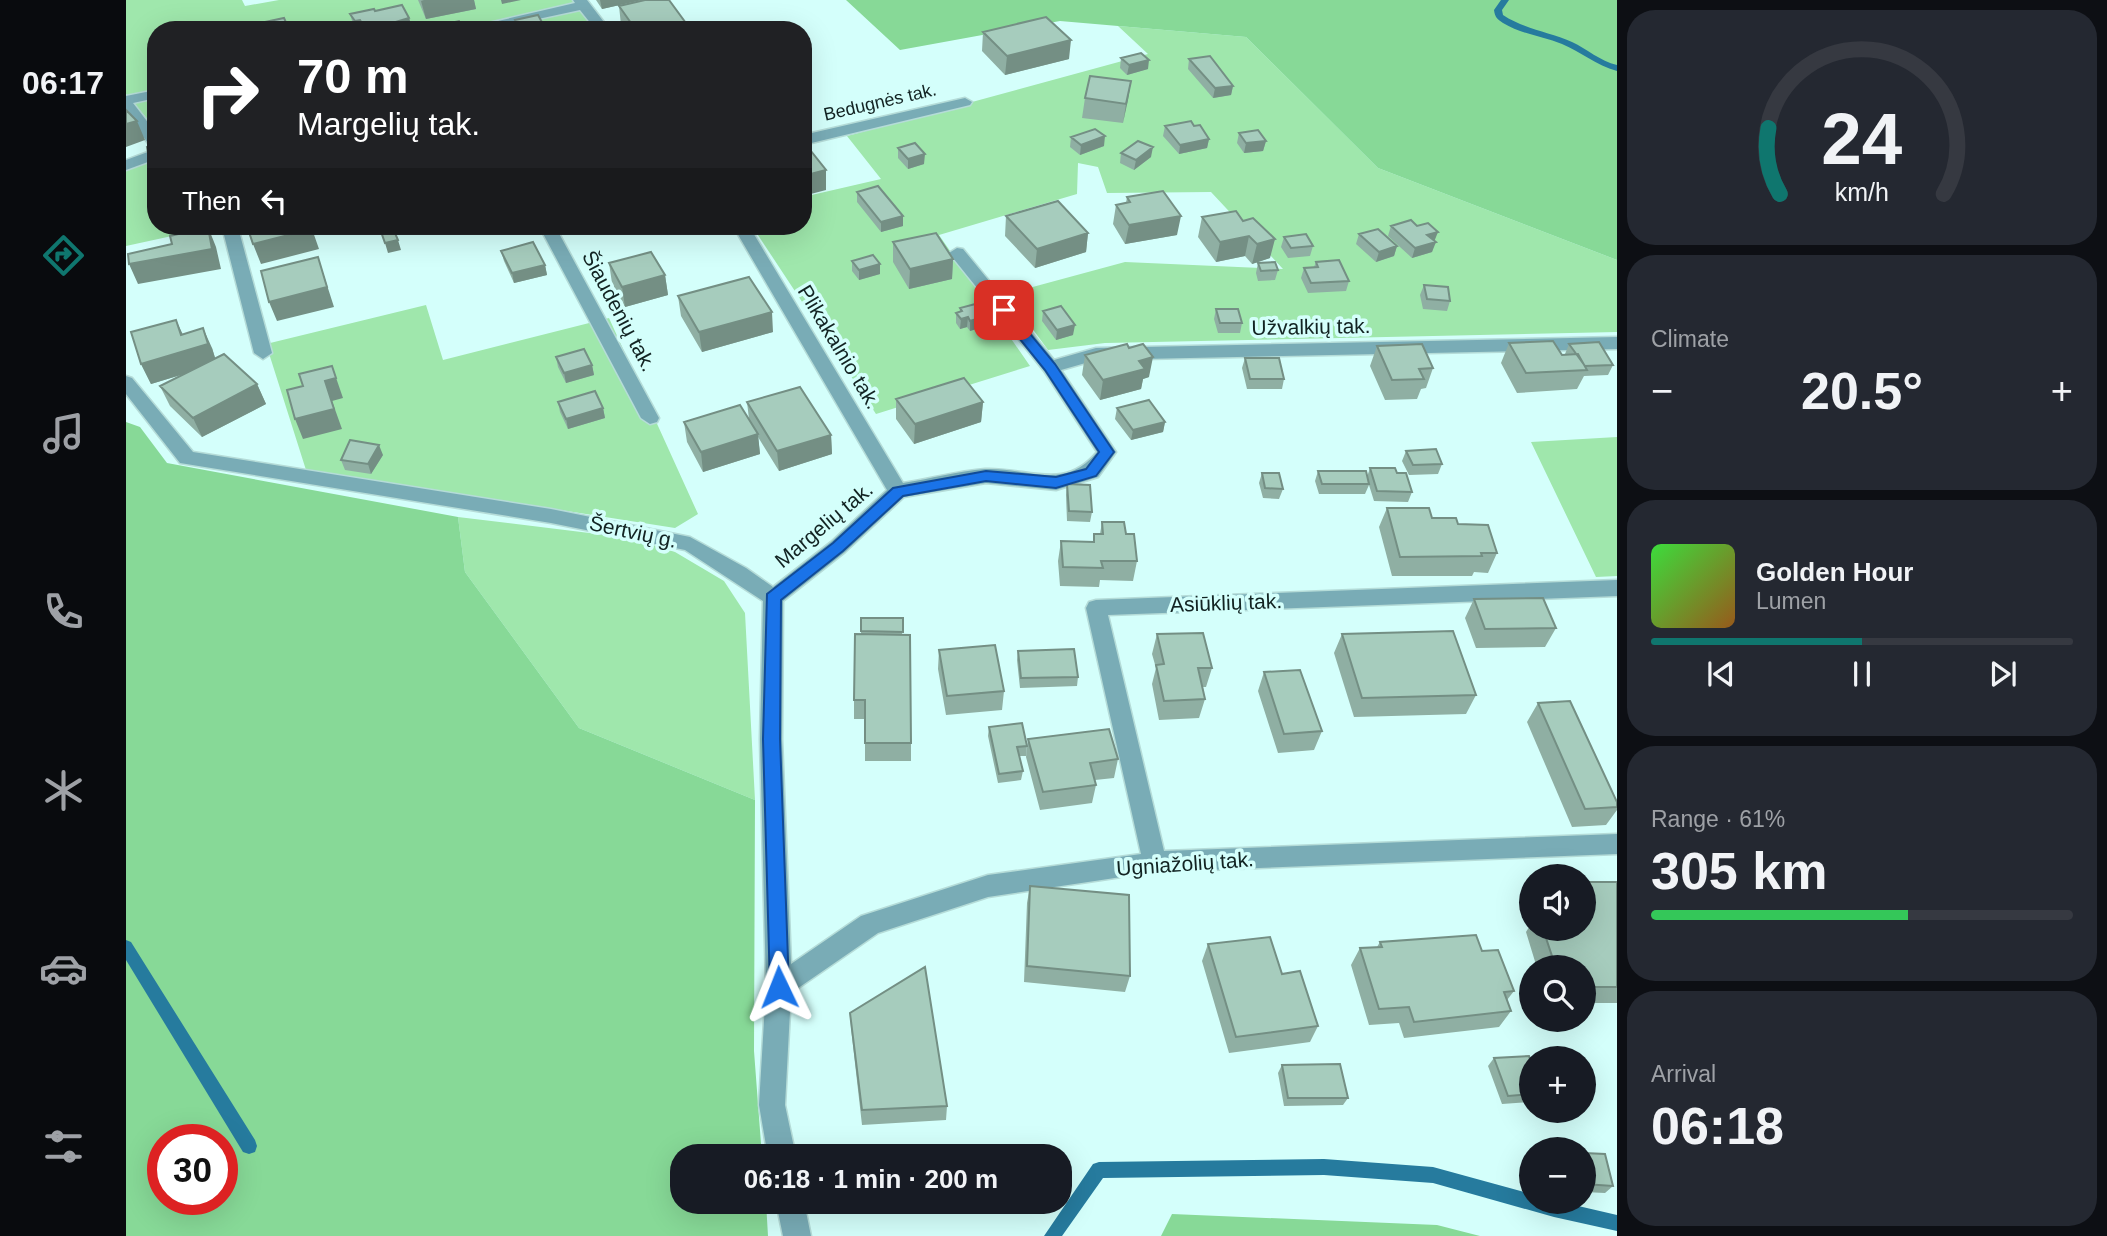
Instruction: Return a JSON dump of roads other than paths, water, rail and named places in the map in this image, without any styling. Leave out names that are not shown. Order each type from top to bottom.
[{"type":"street","points":[[504,21],[581,3],[596,21]]},
{"type":"street","points":[[147,96],[126,102],[147,131]]},
{"type":"street","name":"Bedugnės tak.","points":[[812,137],[965,102]]},
{"type":"street","points":[[126,165],[147,157]]},
{"type":"street","points":[[225,235],[263,354]]},
{"type":"street","name":"Šiaudenių tak.","points":[[552,235],[650,418]]},
{"type":"street","name":"Plikakalnio tak.","points":[[746,235],[898,491]]},
{"type":"street","name":"Margelių tak.","points":[[773,598],[838,547],[898,491],[986,476],[1056,483],[1091,472],[1107,452],[1050,367],[957,253]]},
{"type":"street","name":"Užvalkių tak.","points":[[1050,367],[1096,354],[1617,342]]},
{"type":"street","name":"Šertvių g.","points":[[126,382],[187,458],[551,516],[690,544],[739,573],[773,598]]},
{"type":"street","name":"Asiūklių tak.","points":[[1155,862],[1096,608],[1617,588]]},
{"type":"street","points":[[773,598],[771,739],[779,987],[772,1105],[780,1144]]},
{"type":"street","name":"Ugniažolių tak.","points":[[779,987],[870,924],[988,886],[1155,862],[1617,844]]},
{"type":"street","points":[[792,1214],[797,1236]]},
{"type":"waterway","points":[[1505,0],[1498,10],[1499,16],[1507,21],[1567,43],[1602,63],[1617,68]]},
{"type":"waterway","points":[[126,947],[249,1146]]},
{"type":"waterway","points":[[1052,1236],[1099,1170],[1324,1167],[1433,1175],[1554,1209],[1617,1223]]}]
